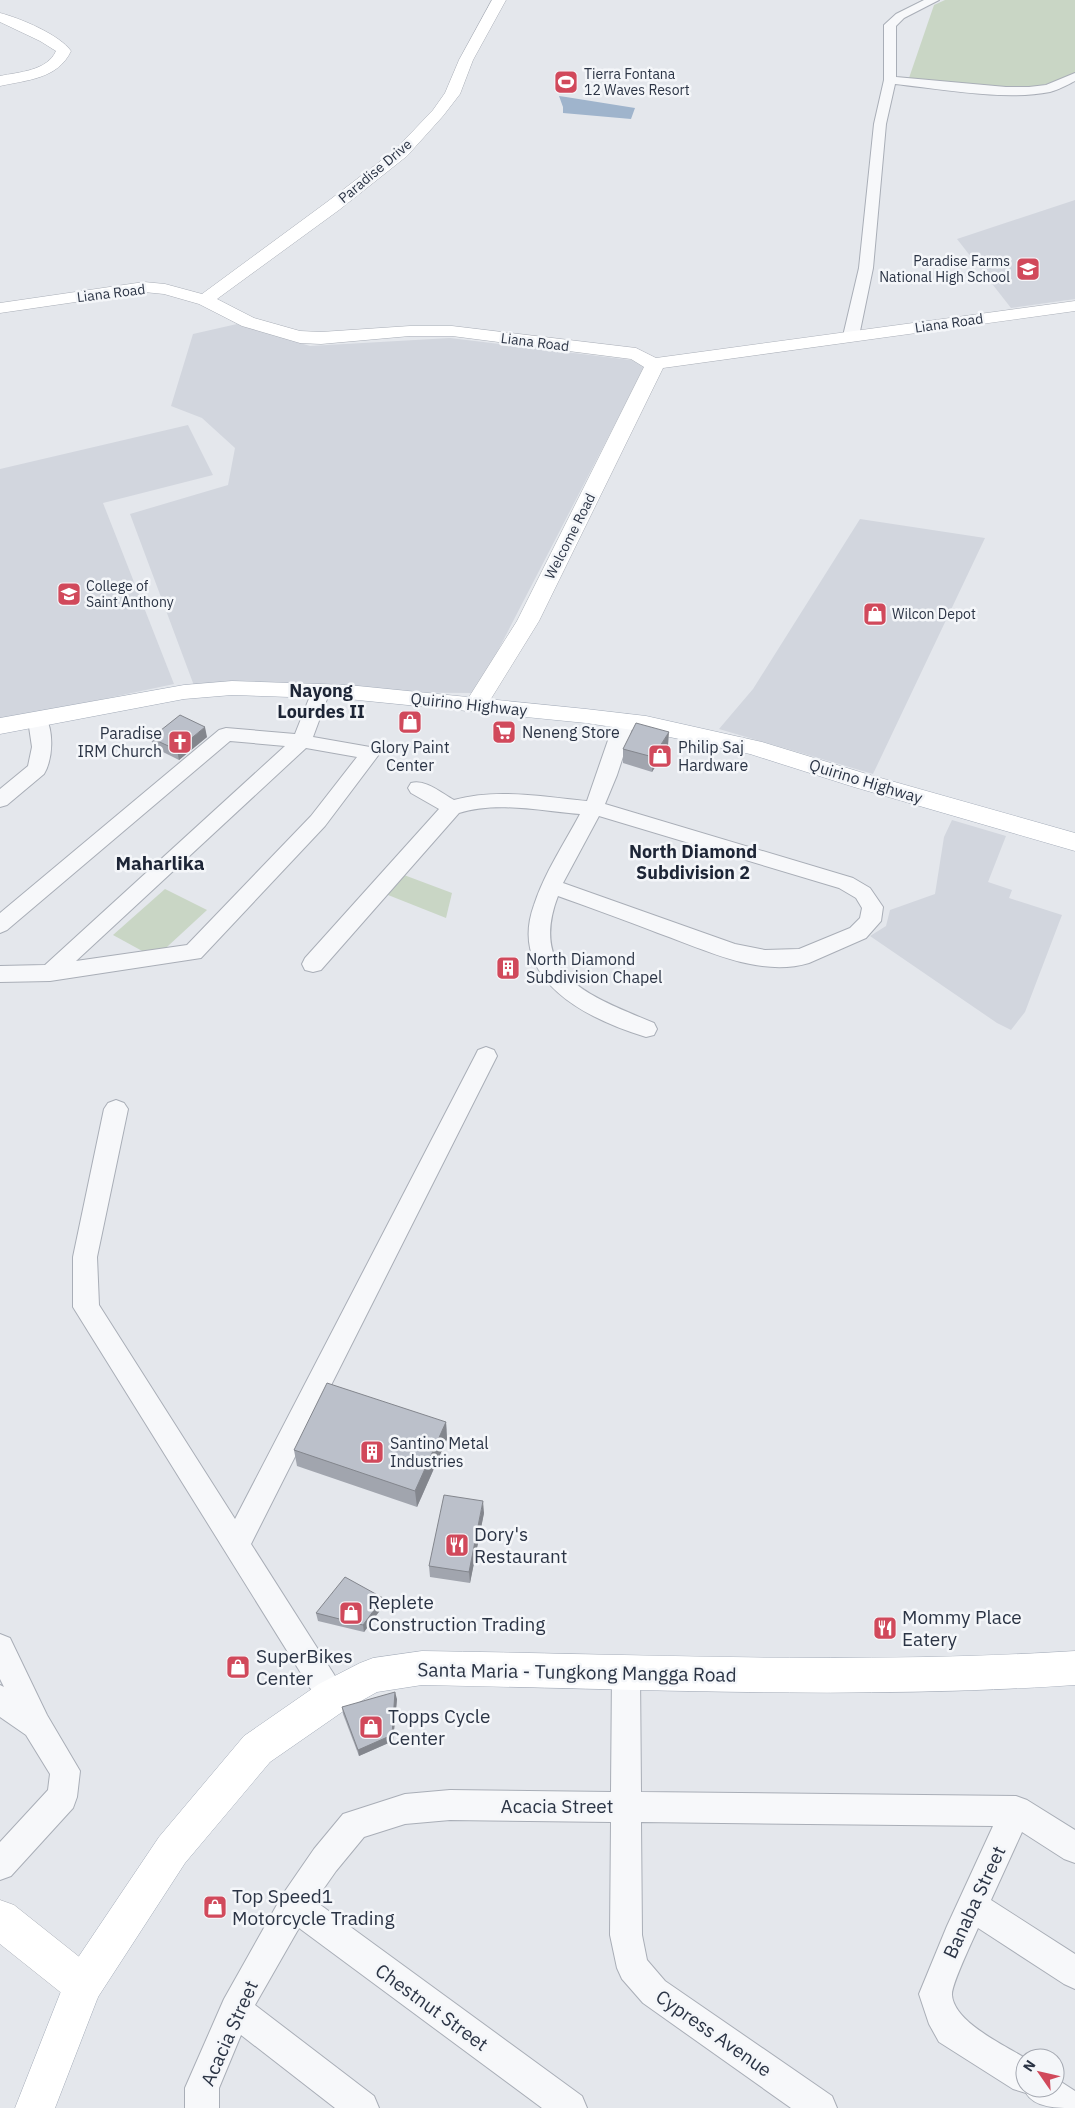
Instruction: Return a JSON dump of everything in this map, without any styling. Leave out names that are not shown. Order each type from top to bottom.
[{"type":"street","name":"Paradise Drive","points":[[205,300],[401,153],[438,113],[452,94],[466,60],[500,0]]},
{"type":"street","points":[[851,336],[866,268],[880,124],[890,80],[890,25],[900,16],[933,0]]},
{"type":"street","points":[[0,16],[52,40],[62,46],[64,51],[61,58],[53,66],[0,81]]},
{"type":"street","points":[[890,80],[1006,91],[1029,91],[1049,88],[1075,77]]},
{"type":"street","name":"Liana Road","points":[[0,308],[144,287],[165,289],[205,300],[248,322],[275,332],[300,337],[321,338],[410,331],[452,331],[636,354],[653,364],[1075,306]]},
{"type":"street","name":"Welcome Road","points":[[476,704],[528,620],[654,370],[653,364]]},
{"type":"street","name":"Quirino Highway","points":[[0,726],[184,692],[232,688],[321,691],[476,704],[625,720],[760,749],[862,781],[1075,842]]},
{"type":"street","points":[[50,973],[302,742],[321,691]]},
{"type":"street","points":[[0,800],[37,769],[42,747],[38,720]]},
{"type":"street","points":[[625,720],[594,808],[551,886],[537,932],[538,947],[547,966],[558,980],[574,993],[594,1006],[646,1029]]},
{"type":"street","points":[[0,925],[226,734],[302,742],[370,753],[318,821],[200,947],[193,952],[50,973],[0,974]]},
{"type":"street","points":[[418,788],[452,808]]},
{"type":"street","points":[[313,964],[452,808],[472,802],[494,800],[594,808],[846,883],[863,893],[873,907],[870,921],[858,933],[801,957],[765,958],[732,951],[551,886]]},
{"type":"street","points":[[236,1545],[486,1056]]},
{"type":"street","points":[[116,1109],[85,1257],[86,1307],[332,1697]]},
{"type":"street","points":[[0,1648],[37,1725],[65,1771],[62,1797],[0,1865]]},
{"type":"street","name":"Santa Maria - Tungkong Mangga Road","points":[[35,2108],[83,1986],[172,1850],[257,1749],[332,1697],[373,1675],[422,1668],[870,1676],[1068,1673]]},
{"type":"street","name":"Cypress Avenue","points":[[626,1673],[626,1935],[633,1968],[654,1992],[820,2108]]},
{"type":"street","points":[[0,1700],[37,1725]]},
{"type":"street","name":"Acacia Street","points":[[201,2106],[202,2088],[235,2010],[294,1905],[325,1860],[354,1825],[405,1809],[450,1805],[1016,1811]]},
{"type":"street","points":[[1016,1811],[1075,1848]]},
{"type":"street","name":"Banaba Street","points":[[1015,2071],[951,2030],[940,2013],[935,1994],[950,1954],[974,1906],[1016,1811]]},
{"type":"street","name":"Chestnut Street","points":[[294,1905],[570,2108]]},
{"type":"street","points":[[974,1906],[1075,1973]]},
{"type":"street","points":[[0,1919],[83,1986]]},
{"type":"street","points":[[235,2010],[362,2108]]},
{"type":"street","points":[[1056,2098],[1071,2108]]},
{"type":"shaded area","name":"Paradise Farms National High School","points":[[1075,200],[1075,299],[1011,308],[957,239]]},
{"type":"shaded area","points":[[237,324],[310,346],[450,338],[647,362],[476,693],[196,691],[130,514],[228,485],[235,448],[202,418],[171,406],[193,334]]},
{"type":"shaded area","name":"College of Saint Anthony","points":[[188,425],[213,475],[103,503],[174,684],[0,721],[0,469]]},
{"type":"shaded area","name":"Wilcon Depot","points":[[860,519],[985,538],[873,774],[719,729],[753,689]]},
{"type":"shaded area","points":[[952,820],[1006,836],[988,882],[1012,890],[1009,898],[1062,915],[1025,1012],[1011,1030],[997,1023],[870,936],[886,926],[890,910],[935,894],[944,837]]},
{"type":"green space","points":[[945,0],[1075,0],[1075,76],[1028,89],[909,78],[934,5]]},
{"type":"green space","points":[[396,872],[452,893],[446,918],[378,891]]},
{"type":"green space","points":[[165,889],[207,910],[155,958],[113,935]]},
{"type":"water","points":[[559,96],[635,108],[631,119],[563,113]]},
{"type":"building","points":[[180,715],[205,727],[177,750],[151,738]]},
{"type":"building","points":[[636,723],[669,732],[653,757],[623,749]]},
{"type":"building","name":"Santino Metal Industries","points":[[327,1383],[446,1422],[415,1491],[294,1450]]},
{"type":"building","name":"Dory's Restaurant","points":[[444,1495],[483,1501],[469,1572],[429,1566]]},
{"type":"building","name":"Replete Construction Trading","points":[[345,1577],[383,1598],[363,1625],[316,1613]]},
{"type":"building","name":"Topps Cycle Center","points":[[395,1692],[392,1735],[358,1750],[342,1707]]},
{"type":"place","name":"Tierra Fontana 12 Waves Resort","points":[[566,82]]},
{"type":"place","name":"Paradise Farms National High School","points":[[1028,269]]},
{"type":"place","name":"College of Saint Anthony","points":[[69,594]]},
{"type":"place","name":"Wilcon Depot","points":[[875,614]]},
{"type":"place","name":"Glory Paint Center","points":[[410,722]]},
{"type":"place","name":"Neneng Store","points":[[504,732]]},
{"type":"place","name":"Paradise IRM Church","points":[[180,742]]},
{"type":"place","name":"Philip Saj Hardware","points":[[660,756]]},
{"type":"place","name":"North Diamond Subdivision Chapel","points":[[508,968]]},
{"type":"place","name":"Santino Metal Industries","points":[[372,1452]]},
{"type":"place","name":"Dory's Restaurant","points":[[457,1545]]},
{"type":"place","name":"Replete Construction Trading","points":[[351,1613]]},
{"type":"place","name":"Mommy Place Eatery","points":[[885,1628]]},
{"type":"place","name":"SuperBikes Center","points":[[238,1667]]},
{"type":"place","name":"Topps Cycle Center","points":[[371,1727]]},
{"type":"place","name":"Top Speed1 Motorcycle Trading","points":[[215,1907]]},
{"type":"district","name":"Nayong Lourdes II","points":[[321,701]]},
{"type":"district","name":"North Diamond Subdivision 2","points":[[693,862]]},
{"type":"district","name":"Maharlika","points":[[160,863]]}]
